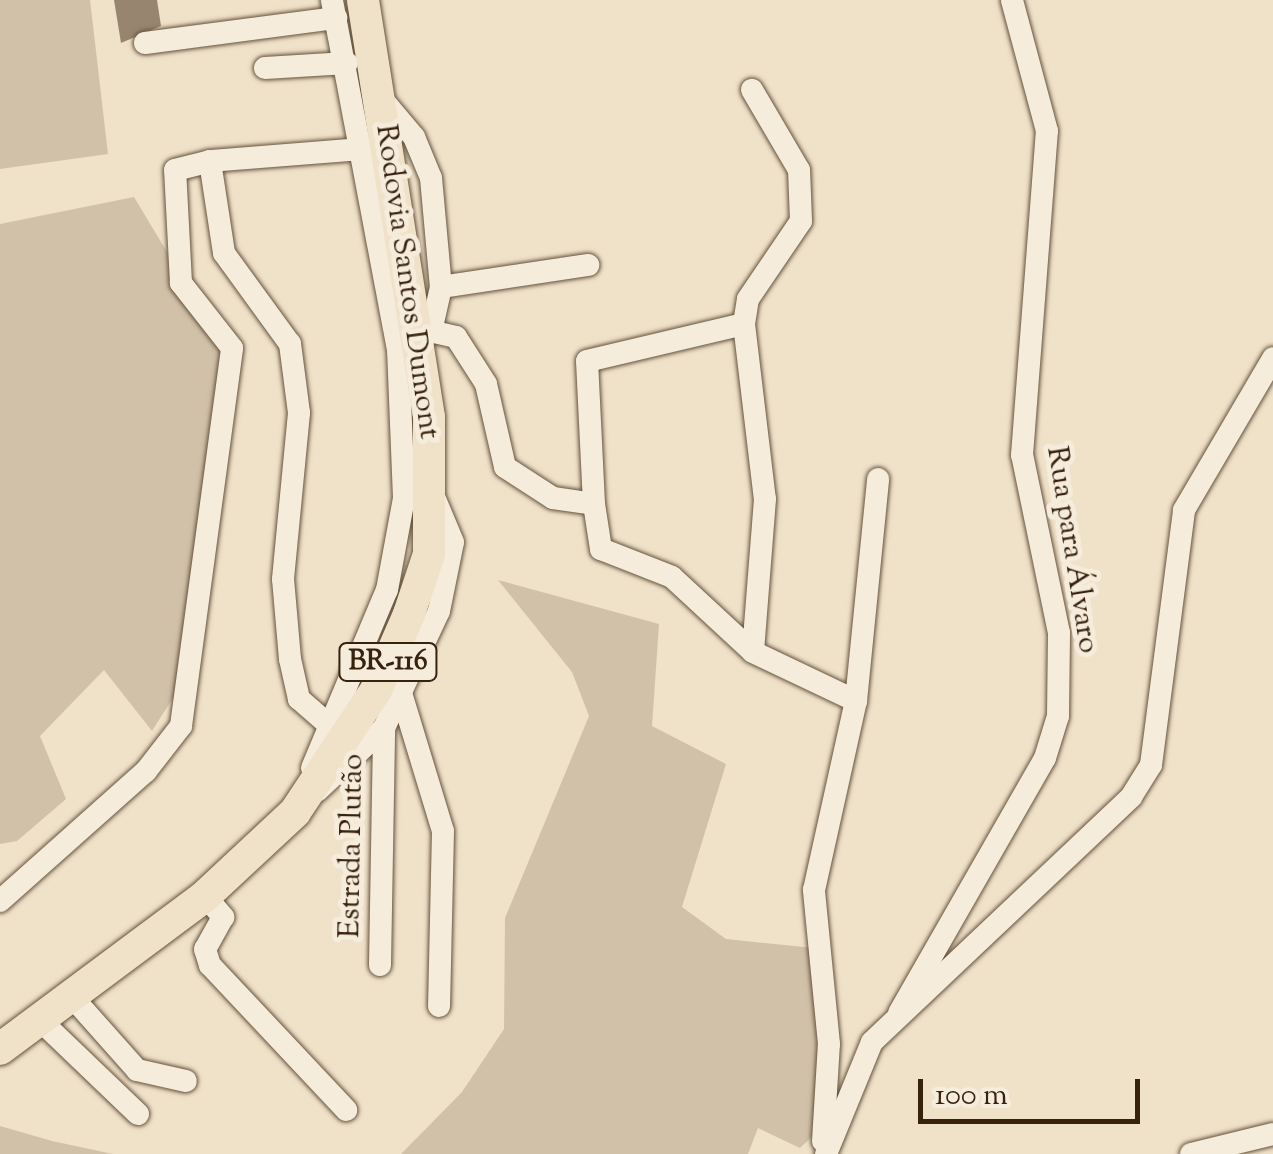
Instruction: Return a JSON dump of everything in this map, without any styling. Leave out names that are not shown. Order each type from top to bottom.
[{"type":"highway","name":"Rodovia Santos Dumont","points":[[0,1049],[74,999],[204,896],[302,805],[424,612],[440,563],[429,485],[424,328],[350,11]]},
{"type":"street","name":"Rua para Álvaro","points":[[899,1013],[1045,758],[1058,716],[1059,634],[1022,455],[1047,131],[1012,0]]},
{"type":"street","points":[[145,44],[350,11]]},
{"type":"street","points":[[302,805],[329,725],[387,590],[395,556],[402,389],[347,63],[350,11]]},
{"type":"street","points":[[350,11],[385,111],[414,137],[431,178],[441,287],[424,328],[456,336],[480,370],[505,467],[553,498],[594,504]]},
{"type":"street","points":[[265,68],[347,63]]},
{"type":"street","points":[[752,90],[798,170],[802,199],[790,247],[755,288],[744,324],[765,500],[753,652]]},
{"type":"street","points":[[0,902],[146,772],[181,726],[232,348],[181,283],[175,170],[210,161],[364,149]]},
{"type":"street","points":[[210,161],[224,252],[290,344],[299,414],[283,580],[290,660],[299,700],[329,725]]},
{"type":"street","points":[[441,287],[588,265]]},
{"type":"street","points":[[744,324],[587,362],[600,548],[689,588],[753,652],[856,701]]},
{"type":"street","points":[[824,1154],[854,1075],[899,1013],[1130,797],[1151,766],[1184,510],[1273,358]]},
{"type":"street","points":[[824,1154],[829,1044],[814,890],[856,701],[878,479]]},
{"type":"street","points":[[395,556],[440,563]]},
{"type":"street","points":[[302,805],[384,728],[401,693],[424,612],[387,590]]},
{"type":"street","points":[[401,693],[443,831],[439,1006]]},
{"type":"street","name":"Estrada Plutão","points":[[380,965],[384,728]]},
{"type":"street","points":[[204,896],[223,917],[206,949],[210,965],[346,1110]]},
{"type":"street","points":[[74,999],[137,1070],[186,1081]]},
{"type":"street","points":[[42,1022],[138,1114]]},
{"type":"street","points":[[1190,1154],[1273,1134]]},
{"type":"shaded area","points":[[0,0],[90,0],[108,154],[0,169]]},
{"type":"shaded area","points":[[134,197],[226,350],[190,671],[152,731],[104,670],[40,736],[66,799],[17,841],[0,844],[0,224]]},
{"type":"shaded area","points":[[498,580],[659,624],[652,726],[726,764],[682,907],[726,939],[814,948],[820,1129],[800,1148],[758,1128],[748,1154],[401,1154],[462,1092],[504,1029],[505,918],[589,716],[572,672]]},
{"type":"shaded area","points":[[0,1126],[52,1141],[113,1154],[0,1154]]},
{"type":"building","points":[[114,0],[157,0],[161,26],[121,43]]}]
